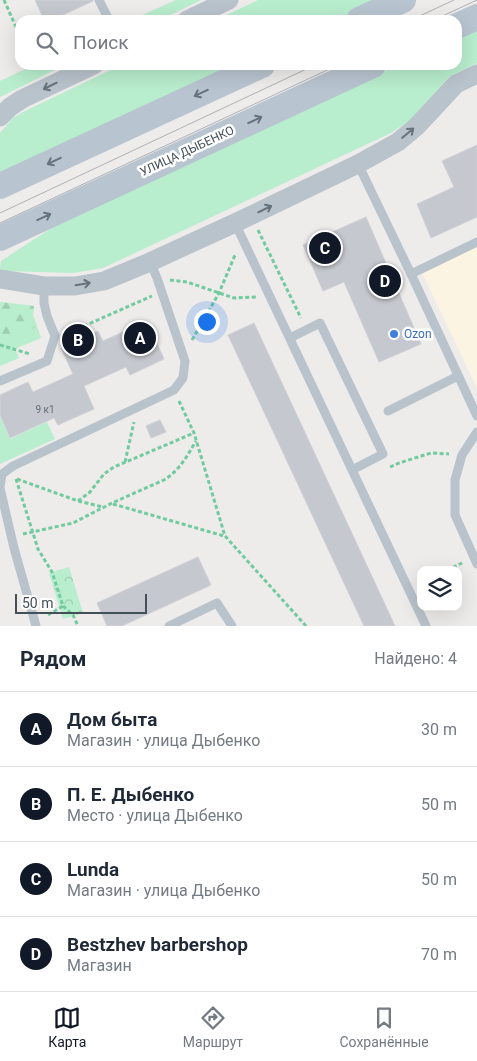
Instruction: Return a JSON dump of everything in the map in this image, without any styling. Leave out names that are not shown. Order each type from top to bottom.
[{"type":"main road","points":[[370,15],[403,0]]},
{"type":"main road","points":[[462,24],[477,17]]},
{"type":"main road","points":[[0,186],[251,70]]},
{"type":"main road","name":"УЛИЦА ДЫБЕНКО","points":[[0,238],[362,70]]},
{"type":"street","points":[[198,15],[229,0]]},
{"type":"street","points":[[0,117],[22,99],[83,70]]},
{"type":"street","points":[[0,279],[44,286],[75,286],[153,270],[239,230],[398,142],[417,126],[456,84],[477,74]]},
{"type":"lane","points":[[99,0],[106,15]]},
{"type":"lane","points":[[358,164],[477,416]]},
{"type":"lane","points":[[239,230],[426,626]]},
{"type":"lane","points":[[411,274],[477,242]]},
{"type":"lane","points":[[36,625],[11,536],[0,487],[2,474],[13,466],[174,390],[183,378],[185,361],[153,270]]},
{"type":"lane","points":[[0,381],[47,360],[56,336],[47,316],[44,303],[44,286]]},
{"type":"lane","points":[[290,338],[320,324],[383,454],[352,470]]},
{"type":"lane","points":[[388,411],[458,376]]},
{"type":"lane","points":[[475,561],[455,515],[455,480],[462,455],[477,432]]},
{"type":"lane","points":[[169,626],[217,603],[232,626]]},
{"type":"path","points":[[4,0],[15,25]]},
{"type":"path","points":[[183,356],[219,293],[239,230]]},
{"type":"path","points":[[258,230],[306,330]]},
{"type":"path","points":[[153,270],[234,298],[257,297],[271,299]]},
{"type":"path","points":[[55,338],[162,292]]},
{"type":"path","points":[[0,345],[47,360]]},
{"type":"path","points":[[174,390],[194,432],[225,536],[306,626]]},
{"type":"path","points":[[125,463],[138,407]]},
{"type":"path","points":[[78,501],[90,492],[104,474],[114,467],[194,432]]},
{"type":"path","points":[[11,536],[73,523],[164,480],[179,468],[196,440]]},
{"type":"path","points":[[358,482],[399,462],[431,453],[462,455]]},
{"type":"path","points":[[2,474],[78,501],[105,507]]},
{"type":"path","points":[[16,479],[38,549],[52,572],[62,606],[73,616],[78,626]]},
{"type":"path","points":[[112,503],[225,536]]},
{"type":"path","points":[[459,566],[475,561]]},
{"type":"path","points":[[36,625],[62,606]]},
{"type":"shaded area","points":[[477,246],[477,388],[422,273]]},
{"type":"green space","points":[[176,0],[201,0],[170,15],[142,15]]},
{"type":"green space","points":[[258,0],[383,0],[351,15],[226,15]]},
{"type":"green space","points":[[477,28],[477,63],[449,77],[410,120],[391,133],[103,268],[73,273],[2,271],[0,269],[1,261],[53,227],[387,70],[462,70],[462,36]]},
{"type":"green space","points":[[23,70],[55,70],[0,97],[0,81]]},
{"type":"green space","points":[[111,70],[233,70],[0,176],[0,133],[13,118]]},
{"type":"green space","points":[[0,302],[34,306],[33,315],[41,338],[15,349],[19,358],[0,366]]},
{"type":"green space","points":[[0,302],[34,306],[33,315],[37,326],[7,344],[0,351]]},
{"type":"green space","points":[[0,417],[10,439],[47,422],[55,439],[0,464]]},
{"type":"green space","points":[[69,567],[83,613],[63,619],[49,573]]},
{"type":"building","points":[[35,0],[93,0],[63,15],[42,15]]},
{"type":"building","points":[[477,145],[477,217],[431,238],[417,204],[454,187],[442,161]]},
{"type":"building","points":[[366,217],[421,344],[379,362],[344,282],[323,291],[303,245]]},
{"type":"building","points":[[147,321],[164,359],[130,375],[126,367],[84,386],[94,409],[58,425],[54,418],[10,438],[0,415],[0,395],[28,382],[33,392],[73,374],[61,348],[98,331],[103,341]]},
{"type":"building","points":[[254,323],[395,626],[364,626],[228,335]]},
{"type":"building","points":[[160,420],[166,432],[151,438],[146,426]]},
{"type":"building","points":[[198,557],[211,585],[122,626],[107,626],[97,603]]},
{"type":"tram line","points":[[422,15],[454,0]]},
{"type":"tram line","points":[[445,15],[477,0]]},
{"type":"tram line","points":[[0,213],[304,70]]},
{"type":"tram line","points":[[0,223],[327,70]]},
{"type":"place","name":"Lunda","points":[[325,248]]},
{"type":"place","name":"Bestzhev barbershop","points":[[385,281]]},
{"type":"place","name":"Ozon","points":[[394,334]]},
{"type":"place","name":"Дом быта","points":[[140,338]]},
{"type":"place","name":"П. Е. Дыбенко","points":[[78,340]]}]
